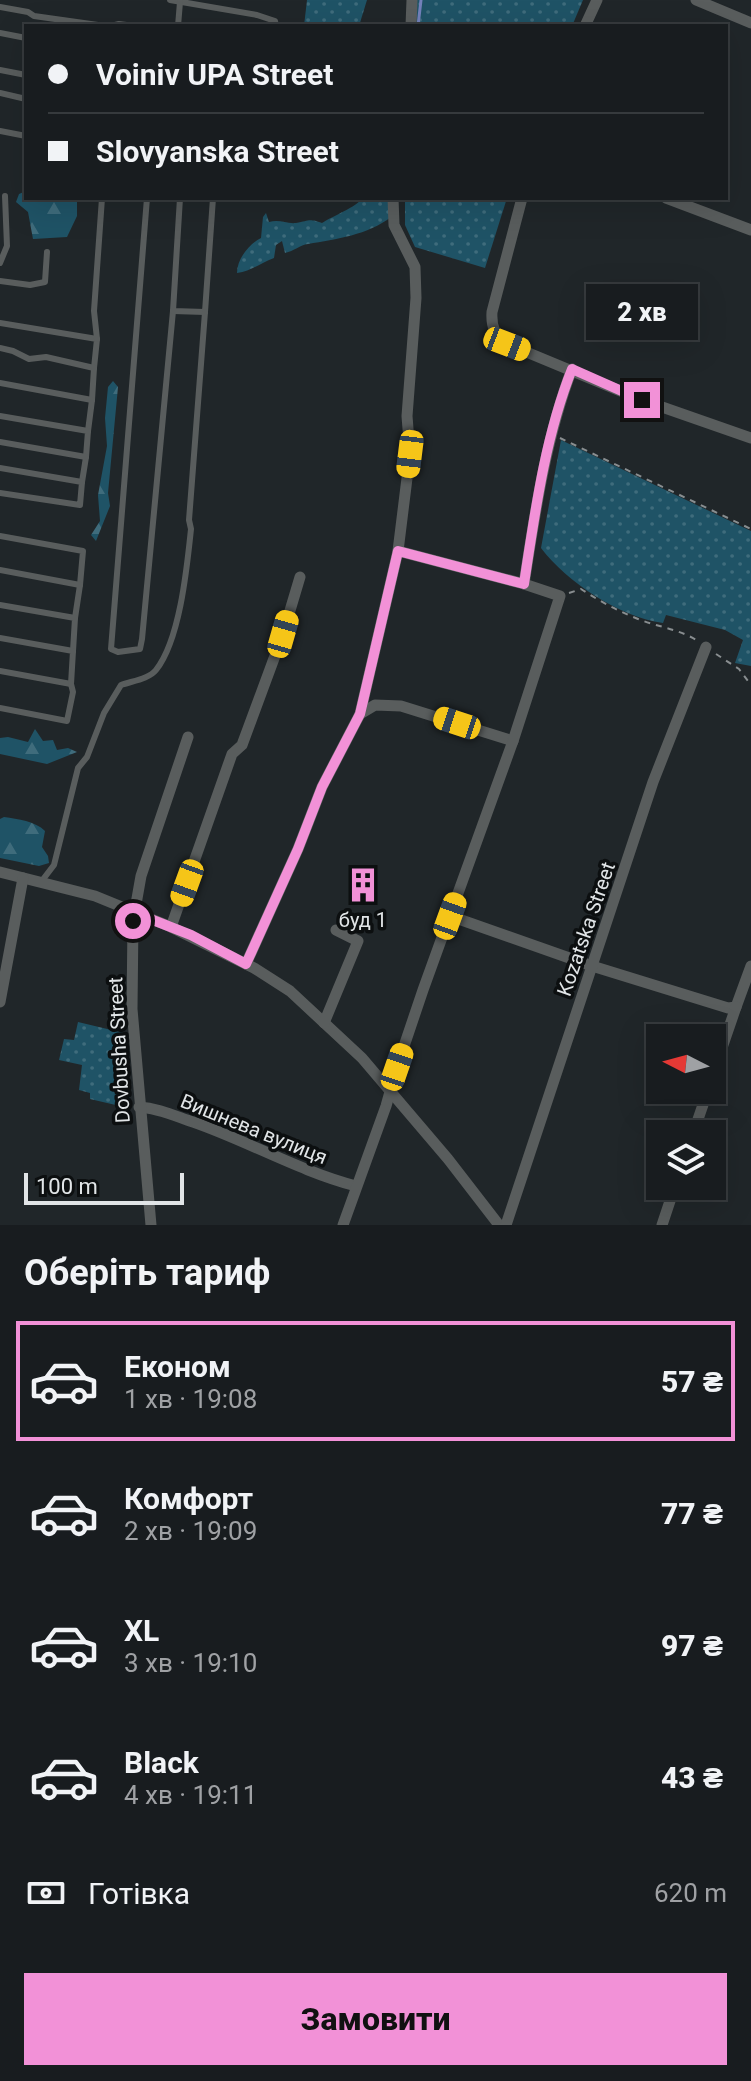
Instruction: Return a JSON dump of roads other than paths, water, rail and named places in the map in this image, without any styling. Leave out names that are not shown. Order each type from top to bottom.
[{"type":"street","points":[[411,24],[412,0]]},
{"type":"street","points":[[586,24],[597,0]]},
{"type":"street","points":[[696,0],[751,20]]},
{"type":"street","points":[[708,0],[751,20]]},
{"type":"street","points":[[246,964],[298,849],[322,787],[360,714],[398,551],[410,454],[407,416],[416,298],[415,267],[394,225],[393,200]]},
{"type":"street","points":[[521,200],[492,312],[491,325],[497,336],[507,344],[642,400],[751,438]]},
{"type":"street","points":[[671,200],[751,230]]},
{"type":"street","points":[[524,584],[533,521],[558,405],[572,369]]},
{"type":"street","points":[[343,1225],[513,741],[560,596],[398,551]]},
{"type":"street","points":[[171,927],[232,754],[242,745],[259,699],[300,577]]},
{"type":"street","name":"Kozatska Street","points":[[506,1225],[653,782],[706,647]]},
{"type":"street","points":[[360,714],[375,705],[401,706],[513,741]]},
{"type":"street","name":"Dovbusha Street","points":[[151,1225],[132,1009],[133,921],[141,876],[188,737]]},
{"type":"street","points":[[0,872],[95,896],[171,927],[246,964],[290,991],[362,1058],[448,1159],[499,1225]]},
{"type":"street","points":[[0,1002],[23,878]]},
{"type":"street","points":[[450,916],[681,995],[728,1008],[736,1007]]},
{"type":"street","points":[[324,1023],[358,941],[336,930]]},
{"type":"street","points":[[726,1036],[751,966]]},
{"type":"street","name":"Вишнева вулиця","points":[[139,1107],[152,1108],[213,1129],[323,1177],[356,1186]]},
{"type":"street","points":[[662,1225],[670,1200]]},
{"type":"lane","points":[[170,0],[249,15],[275,21],[276,24]]},
{"type":"lane","points":[[178,24],[180,2]]},
{"type":"lane","points":[[0,7],[34,16],[93,24]]},
{"type":"lane","points":[[247,24],[249,15]]},
{"type":"lane","points":[[0,33],[24,38]]},
{"type":"lane","points":[[0,70],[24,75]]},
{"type":"lane","points":[[0,93],[24,99]]},
{"type":"lane","points":[[0,131],[24,136]]},
{"type":"lane","points":[[0,263],[7,246],[5,196]]},
{"type":"lane","points":[[0,493],[80,505],[97,339],[94,311],[102,200]]},
{"type":"lane","points":[[147,200],[111,649],[118,652],[140,649],[142,639],[173,311],[180,200]]},
{"type":"lane","points":[[41,882],[54,865],[78,768],[87,757],[104,713],[121,685],[156,671],[180,616],[191,529],[189,520],[213,200]]},
{"type":"lane","points":[[0,281],[30,285],[45,282],[47,252]]},
{"type":"lane","points":[[173,311],[205,312]]},
{"type":"lane","points":[[0,323],[97,339]]},
{"type":"lane","points":[[0,348],[29,359],[46,357],[94,368]]},
{"type":"lane","points":[[0,383],[92,400]]},
{"type":"lane","points":[[0,416],[88,431]]},
{"type":"lane","points":[[0,442],[86,457]]},
{"type":"lane","points":[[0,468],[82,482]]},
{"type":"lane","points":[[0,536],[83,551],[75,618],[73,692],[67,721],[0,708]]},
{"type":"lane","points":[[0,570],[80,585]]},
{"type":"lane","points":[[0,605],[75,618]]},
{"type":"lane","points":[[0,638],[73,651]]},
{"type":"lane","points":[[0,671],[71,684]]},
{"type":"waterway","points":[[418,24],[421,0]]},
{"type":"place","name":"буд 1","points":[[363,885]]}]
